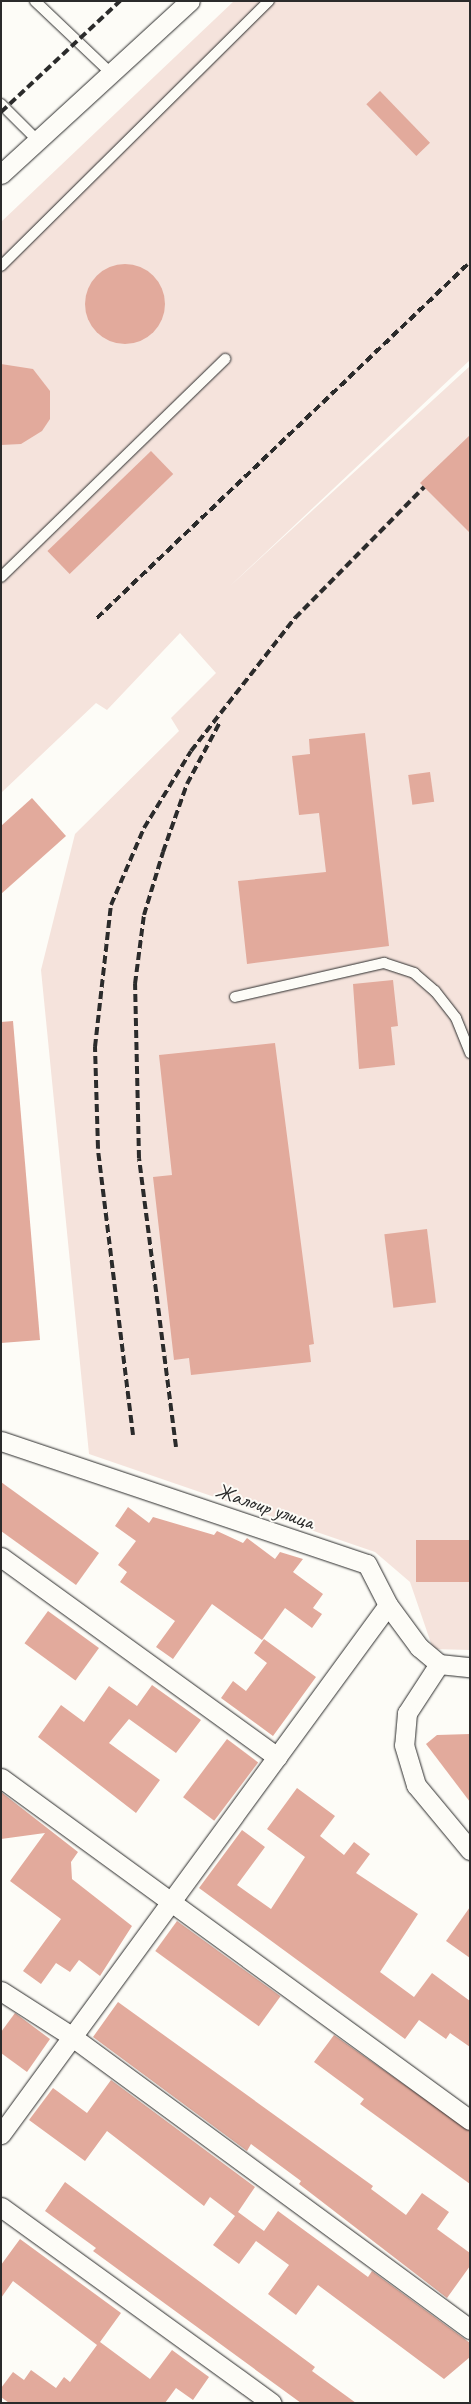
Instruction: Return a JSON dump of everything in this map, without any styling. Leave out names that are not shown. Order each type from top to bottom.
[{"type":"street","points":[[1,174],[190,1]]},
{"type":"street","name":"Жалоир улица","points":[[1,1441],[367,1564],[388,1605],[419,1647],[439,1664]]},
{"type":"street","points":[[1,1557],[277,1757]]},
{"type":"street","points":[[1,2134],[168,1900],[277,1757],[388,1605]]},
{"type":"street","points":[[470,1667],[439,1664],[407,1712],[404,1745],[416,1785],[470,1850]]},
{"type":"street","points":[[1,1778],[470,2120]]},
{"type":"street","points":[[1,1991],[71,2036],[470,2330]]},
{"type":"street","points":[[1,2207],[272,2403]]},
{"type":"lane","points":[[36,1],[111,73]]},
{"type":"lane","points":[[1,266],[270,1]]},
{"type":"lane","points":[[1,104],[38,140]]},
{"type":"lane","points":[[1,577],[225,359]]},
{"type":"lane","points":[[235,997],[384,964],[414,973],[435,991],[456,1018],[470,1054]]},
{"type":"shaded area","points":[[234,1],[470,1],[470,360],[230,586],[470,366],[470,1650],[433,1649],[410,1582],[375,1552],[89,1454],[41,970],[75,834],[179,731],[171,718],[216,673],[180,633],[107,710],[96,703],[1,793],[1,222]]},
{"type":"building","points":[[380,91],[430,143],[416,156],[366,104]]},
{"type":"building","points":[[125,264],[140,267],[153,276],[162,289],[165,304],[162,319],[153,332],[140,341],[125,344],[110,341],[97,332],[88,319],[85,304],[88,289],[97,276],[110,267]]},
{"type":"building","points":[[1,364],[33,369],[50,391],[50,419],[42,431],[21,444],[1,445]]},
{"type":"building","points":[[470,435],[470,533],[420,483]]},
{"type":"building","points":[[151,451],[173,474],[70,574],[47,551]]},
{"type":"building","points":[[365,733],[389,946],[247,964],[238,881],[326,872],[319,813],[299,815],[292,756],[310,754],[309,739]]},
{"type":"building","points":[[430,772],[434,802],[412,805],[408,775]]},
{"type":"building","points":[[32,798],[66,836],[1,894],[1,826]]},
{"type":"building","points":[[393,980],[398,1026],[391,1027],[395,1065],[359,1069],[353,984]]},
{"type":"building","points":[[13,1021],[40,1340],[1,1343],[1,1022]]},
{"type":"building","points":[[275,1043],[314,1344],[309,1345],[311,1362],[191,1375],[189,1358],[174,1360],[153,1177],[172,1175],[159,1055]]},
{"type":"building","points":[[427,1229],[436,1302],[393,1308],[384,1234]]},
{"type":"building","points":[[1,1482],[99,1553],[76,1585],[1,1531]]},
{"type":"building","points":[[128,1507],[149,1523],[153,1517],[214,1535],[217,1531],[243,1543],[247,1538],[275,1559],[280,1552],[303,1559],[293,1572],[323,1594],[313,1608],[322,1614],[312,1628],[285,1608],[262,1640],[212,1604],[173,1659],[156,1647],[175,1621],[120,1582],[127,1572],[118,1565],[136,1541],[115,1526]]},
{"type":"building","points":[[416,1540],[470,1540],[470,1582],[416,1582]]},
{"type":"building","points":[[48,1611],[99,1648],[75,1680],[24,1643]]},
{"type":"building","points":[[264,1639],[316,1677],[273,1736],[221,1698],[233,1681],[246,1691],[267,1663],[254,1653]]},
{"type":"building","points":[[152,1685],[201,1720],[176,1753],[129,1719],[109,1743],[160,1780],[136,1813],[38,1737],[61,1705],[84,1722],[109,1686],[137,1706]]},
{"type":"building","points":[[470,1734],[470,1802],[426,1744],[437,1735]]},
{"type":"building","points":[[227,1739],[258,1762],[214,1821],[183,1797]]},
{"type":"building","points":[[297,1788],[335,1816],[320,1836],[344,1855],[354,1842],[370,1854],[356,1873],[418,1914],[380,1972],[414,1997],[432,1973],[470,2001],[470,2047],[450,2033],[446,2039],[419,2020],[405,2039],[199,1888],[242,1830],[265,1847],[237,1885],[271,1909],[305,1857],[267,1829]]},
{"type":"building","points":[[1,1792],[78,1852],[71,1862],[72,1879],[132,1926],[100,1976],[79,1960],[70,1972],[56,1963],[41,1984],[23,1971],[61,1919],[10,1881],[45,1833],[1,1839]]},
{"type":"building","points":[[470,1907],[470,1958],[446,1941]]},
{"type":"building","points":[[177,1921],[281,1996],[259,2026],[155,1951]]},
{"type":"building","points":[[118,2002],[373,2186],[371,2189],[406,2215],[422,2193],[449,2212],[437,2229],[470,2253],[470,2266],[447,2298],[299,2184],[301,2181],[251,2144],[247,2151],[93,2037]]},
{"type":"building","points":[[15,2013],[50,2039],[27,2072],[1,2053],[1,2032]]},
{"type":"building","points":[[334,2035],[470,2131],[470,2184],[360,2104],[364,2099],[314,2062]]},
{"type":"building","points":[[111,2080],[255,2187],[238,2212],[264,2231],[278,2211],[368,2277],[372,2271],[470,2343],[470,2357],[444,2379],[318,2285],[296,2315],[268,2294],[289,2265],[256,2241],[239,2264],[213,2245],[235,2216],[210,2197],[204,2206],[107,2131],[85,2161],[29,2120],[53,2088],[87,2113]]},
{"type":"building","points":[[65,2182],[315,2367],[312,2371],[356,2403],[301,2403],[93,2251],[96,2248],[45,2211]]},
{"type":"building","points":[[20,2239],[121,2313],[100,2342],[150,2379],[172,2350],[209,2377],[193,2400],[176,2388],[165,2403],[9,2403],[1,2397],[1,2388],[13,2372],[24,2380],[31,2370],[56,2388],[64,2377],[70,2382],[97,2345],[13,2281],[1,2298],[1,2265]]},
{"type":"railway","points":[[1,112],[120,1]]},
{"type":"railway","points":[[97,618],[470,262]]},
{"type":"railway","points":[[133,1435],[98,1148],[95,1047],[111,905],[144,828],[191,751],[295,618],[424,487]]},
{"type":"railway","points":[[176,1447],[139,1158],[135,984],[144,915],[163,852],[187,784],[220,722]]}]
